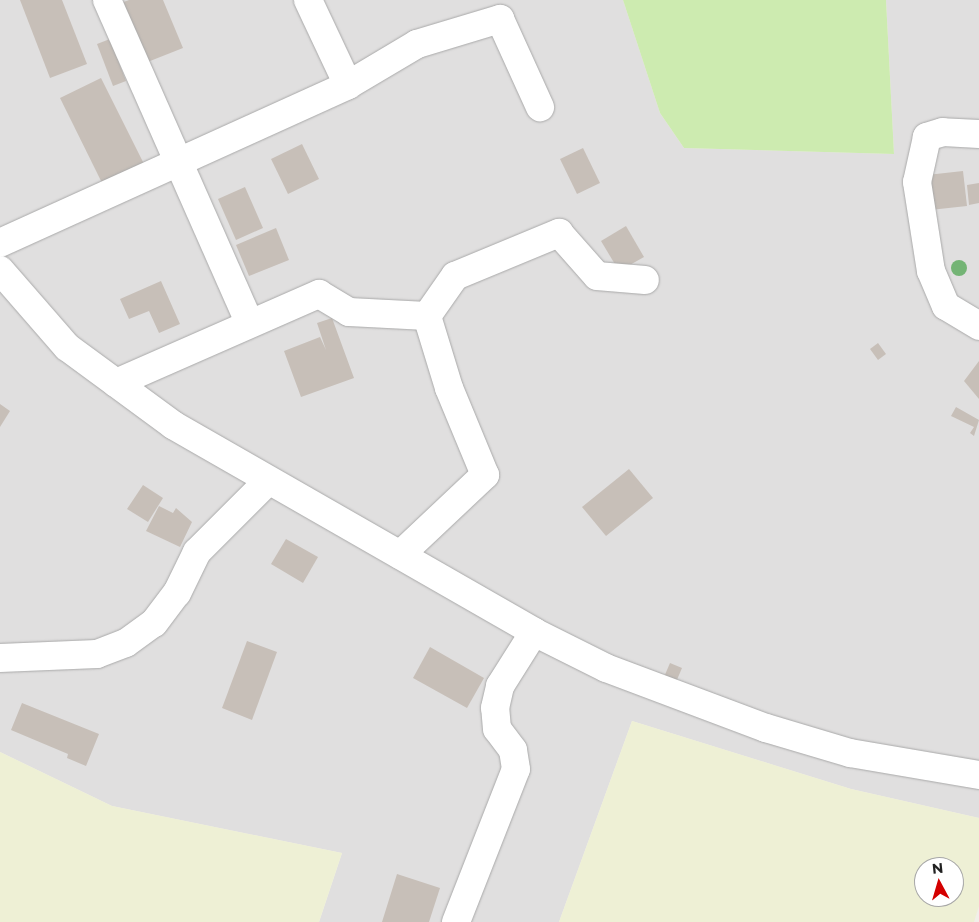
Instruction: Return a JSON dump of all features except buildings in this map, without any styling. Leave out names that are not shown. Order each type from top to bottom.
[{"type":"street","points":[[107,0],[249,322]]},
{"type":"street","points":[[308,0],[348,85]]},
{"type":"street","points":[[0,243],[178,164],[348,85],[417,44],[500,19],[540,108]]},
{"type":"street","points":[[979,134],[943,132],[927,137],[916,182],[931,270],[942,298],[955,313],[979,326]]},
{"type":"street","points":[[427,316],[455,276],[559,233],[597,276],[645,280]]},
{"type":"street","points":[[0,270],[67,347],[173,425],[534,632],[606,668],[766,728],[850,753],[979,775]]},
{"type":"street","points":[[116,383],[249,322],[319,294],[349,312],[427,316]]},
{"type":"street","points":[[400,555],[485,475],[449,388],[427,316]]},
{"type":"street","points":[[0,658],[97,654],[126,643],[154,623],[178,593],[197,552],[268,481]]},
{"type":"street","points":[[456,922],[516,769],[513,750],[497,729],[495,708],[500,686],[534,632]]},
{"type":"shaded area","points":[[0,0],[623,0],[660,113],[684,148],[894,154],[886,0],[979,0],[979,818],[851,789],[632,721],[559,922],[319,922],[342,853],[112,806],[0,752]]},
{"type":"green space","points":[[623,0],[886,0],[894,154],[684,148],[660,113]]},
{"type":"green space","points":[[632,721],[851,789],[979,818],[979,906],[974,922],[559,922]]},
{"type":"green space","points":[[0,752],[112,806],[342,853],[319,922],[0,922]]}]
